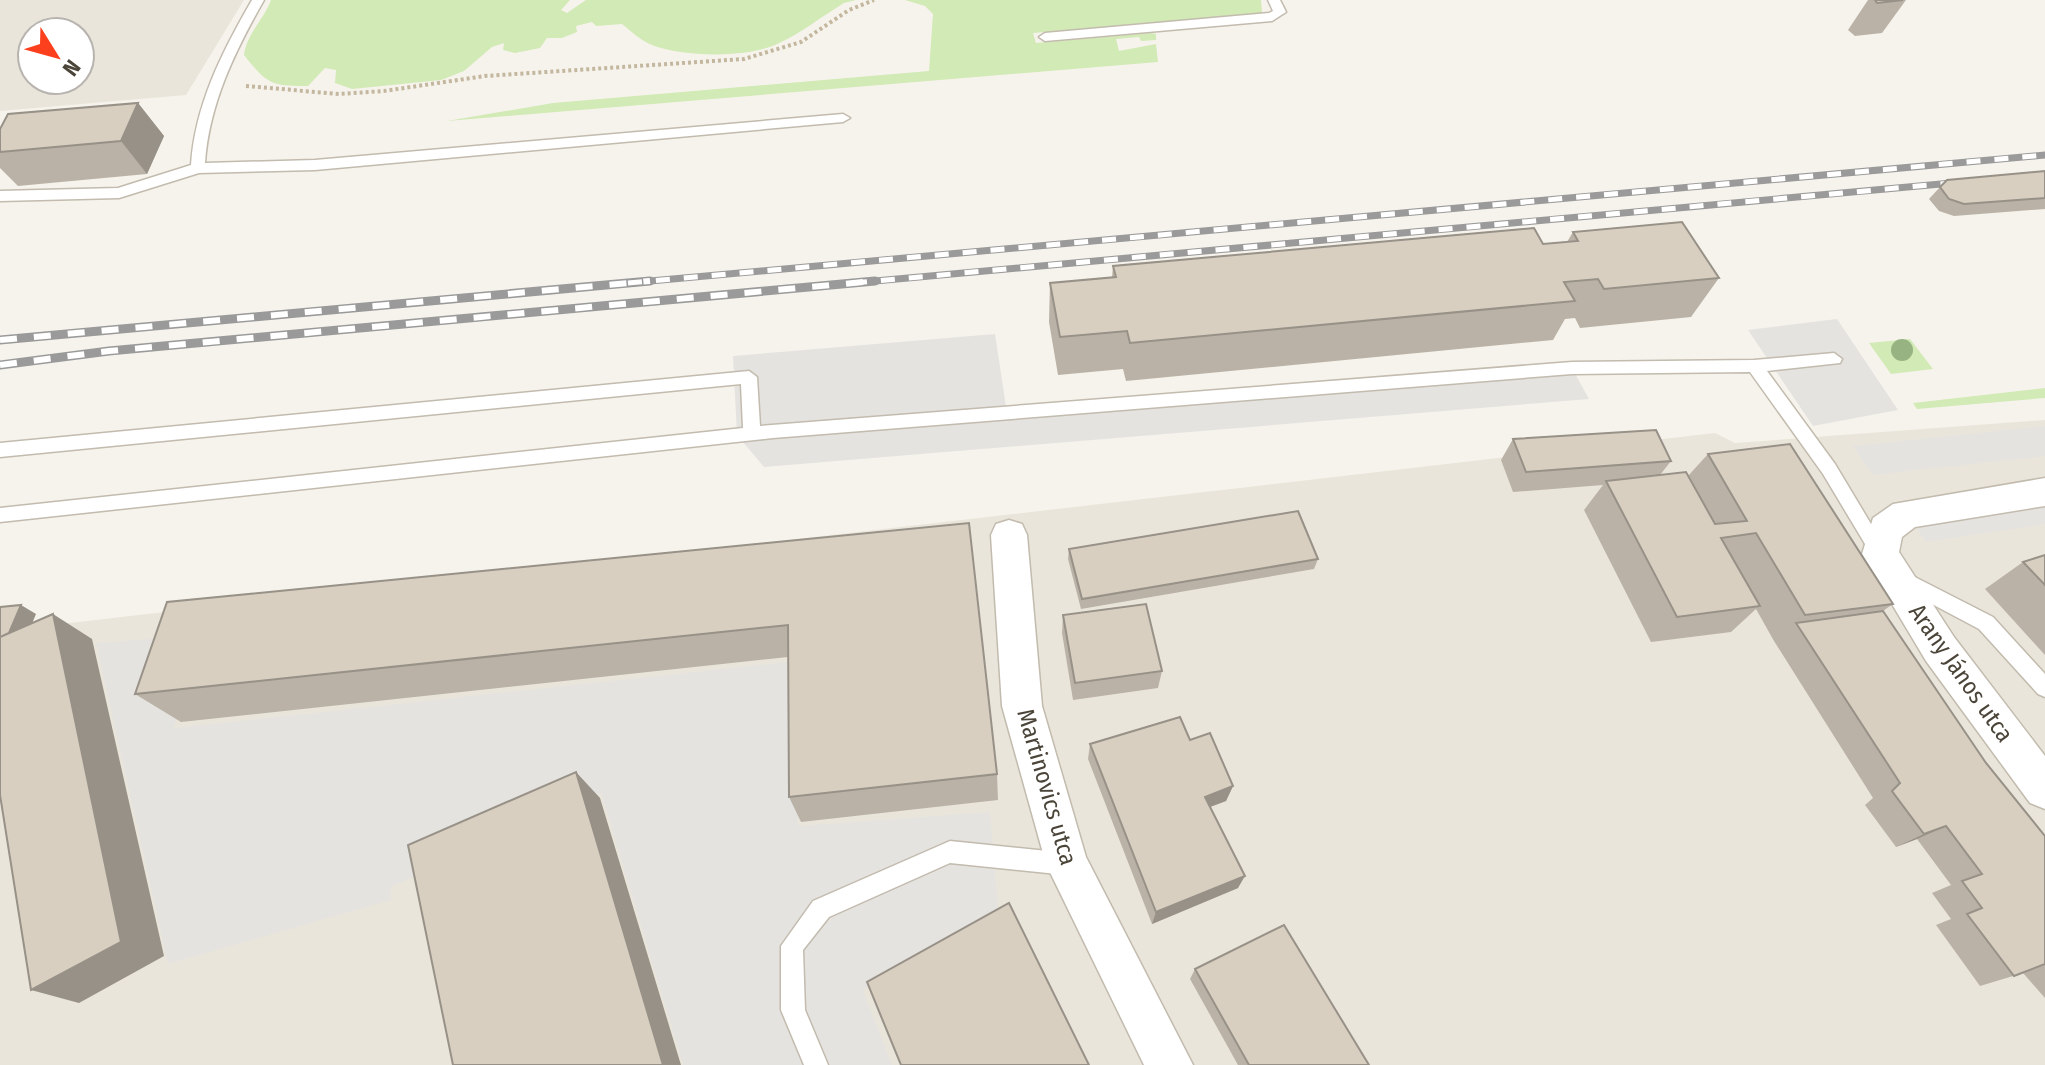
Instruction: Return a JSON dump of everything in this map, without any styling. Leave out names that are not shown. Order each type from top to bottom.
[{"type":"street","points":[[1886,564],[1886,529],[1906,514],[2045,492]]},
{"type":"street","name":"Martinovics utca","points":[[1009,535],[1022,706],[1067,864],[1169,1065]]},
{"type":"street","name":"Arany János utca","points":[[1886,564],[1940,649],[2045,789]]},
{"type":"lane","points":[[198,168],[198,141],[217,87],[258,0]]},
{"type":"lane","points":[[1045,37],[1272,17],[1280,12],[1274,0]]},
{"type":"lane","points":[[0,196],[119,193],[198,168],[315,165],[843,118]]},
{"type":"lane","points":[[0,515],[752,434],[1572,368],[1754,366],[1834,359]]},
{"type":"lane","points":[[1754,366],[1829,469],[1886,564],[1986,623],[2045,688]]},
{"type":"lane","points":[[0,450],[749,377],[752,434]]},
{"type":"lane","points":[[816,1065],[793,1010],[792,946],[821,909],[950,852],[995,854],[1067,864]]},
{"type":"path","points":[[217,87],[232,85],[339,94],[384,91],[485,76],[744,59],[801,42],[849,10],[874,0]]},
{"type":"shaded area","points":[[0,0],[244,0],[186,95],[0,111]]},
{"type":"shaded area","points":[[1837,319],[1898,410],[1813,426],[1748,330]]},
{"type":"shaded area","points":[[995,334],[1007,413],[1572,368],[1589,399],[764,467],[737,435],[733,356]]},
{"type":"shaded area","points":[[2045,420],[2045,1065],[0,1065],[0,631],[1715,433],[1735,443]]},
{"type":"shaded area","points":[[2045,426],[2045,456],[1872,475],[1853,446]]},
{"type":"shaded area","points":[[2045,493],[2045,524],[1926,542],[1906,514]]},
{"type":"shaded area","points":[[203,635],[174,728],[797,661],[798,826],[990,812],[999,918],[863,990],[892,1065],[683,1065],[601,793],[391,887],[391,900],[168,964],[96,643]]},
{"type":"green space","points":[[271,0],[570,0],[561,10],[567,13],[586,0],[856,0],[844,3],[784,41],[747,52],[680,52],[652,45],[622,24],[596,26],[592,22],[576,26],[577,32],[562,38],[547,38],[540,48],[515,53],[503,50],[504,43],[492,47],[464,71],[441,80],[352,89],[335,83],[336,70],[325,68],[308,86],[278,84],[258,72],[244,55],[248,40]]},
{"type":"green space","points":[[905,0],[1261,0],[1262,13],[1033,33],[1036,43],[1156,34],[1156,40],[1141,41],[1139,37],[1116,39],[1119,51],[1156,44],[1158,62],[447,121],[553,103],[929,71],[933,14],[925,6]]},
{"type":"green space","points":[[1910,339],[1933,369],[1891,374],[1869,343]]},
{"type":"green space","points":[[2045,388],[2045,398],[1917,409],[1913,403]]},
{"type":"building","points":[[1875,0],[1903,0],[1877,3]]},
{"type":"building","points":[[138,103],[121,141],[0,152],[0,129],[8,114]]},
{"type":"building","points":[[2045,171],[2045,198],[1964,204],[1949,199],[1940,187],[1947,180]]},
{"type":"building","points":[[1682,222],[1719,278],[1604,289],[1598,279],[1564,282],[1575,301],[1130,343],[1127,331],[1060,337],[1050,283],[1116,277],[1113,266],[1534,228],[1543,244],[1578,241],[1573,232]]},
{"type":"building","points":[[1656,430],[1671,461],[1526,472],[1513,439]]},
{"type":"building","points":[[1790,444],[1893,604],[1805,615],[1756,533],[1721,538],[1760,606],[1677,617],[1606,481],[1686,472],[1715,524],[1747,521],[1708,454]]},
{"type":"building","points":[[1298,511],[1318,559],[1082,599],[1069,549]]},
{"type":"building","points":[[969,523],[997,774],[789,797],[788,625],[135,694],[167,602]]},
{"type":"building","points":[[2045,555],[2045,585],[2023,562]]},
{"type":"building","points":[[1146,604],[1162,671],[1075,683],[1063,615]]},
{"type":"building","points":[[21,605],[9,633],[0,637],[0,607]]},
{"type":"building","points":[[1883,611],[1986,763],[2045,836],[2045,964],[2014,976],[1967,914],[1982,908],[1962,881],[1982,874],[1946,826],[1924,834],[1892,791],[1900,783],[1796,623]]},
{"type":"building","points":[[53,614],[121,942],[31,990],[0,795],[0,637]]},
{"type":"building","points":[[1180,717],[1190,740],[1210,733],[1233,786],[1205,797],[1245,876],[1156,912],[1090,744]]},
{"type":"building","points":[[576,772],[663,1065],[453,1065],[408,845]]},
{"type":"building","points":[[1009,903],[1089,1065],[901,1065],[867,982]]},
{"type":"building","points":[[1284,925],[1369,1065],[1249,1065],[1195,969]]},
{"type":"railway","points":[[628,283],[2045,155]]},
{"type":"railway","points":[[853,283],[1963,182]]},
{"type":"railway","points":[[0,340],[650,281]]},
{"type":"railway","points":[[0,365],[109,351],[875,281]]}]
